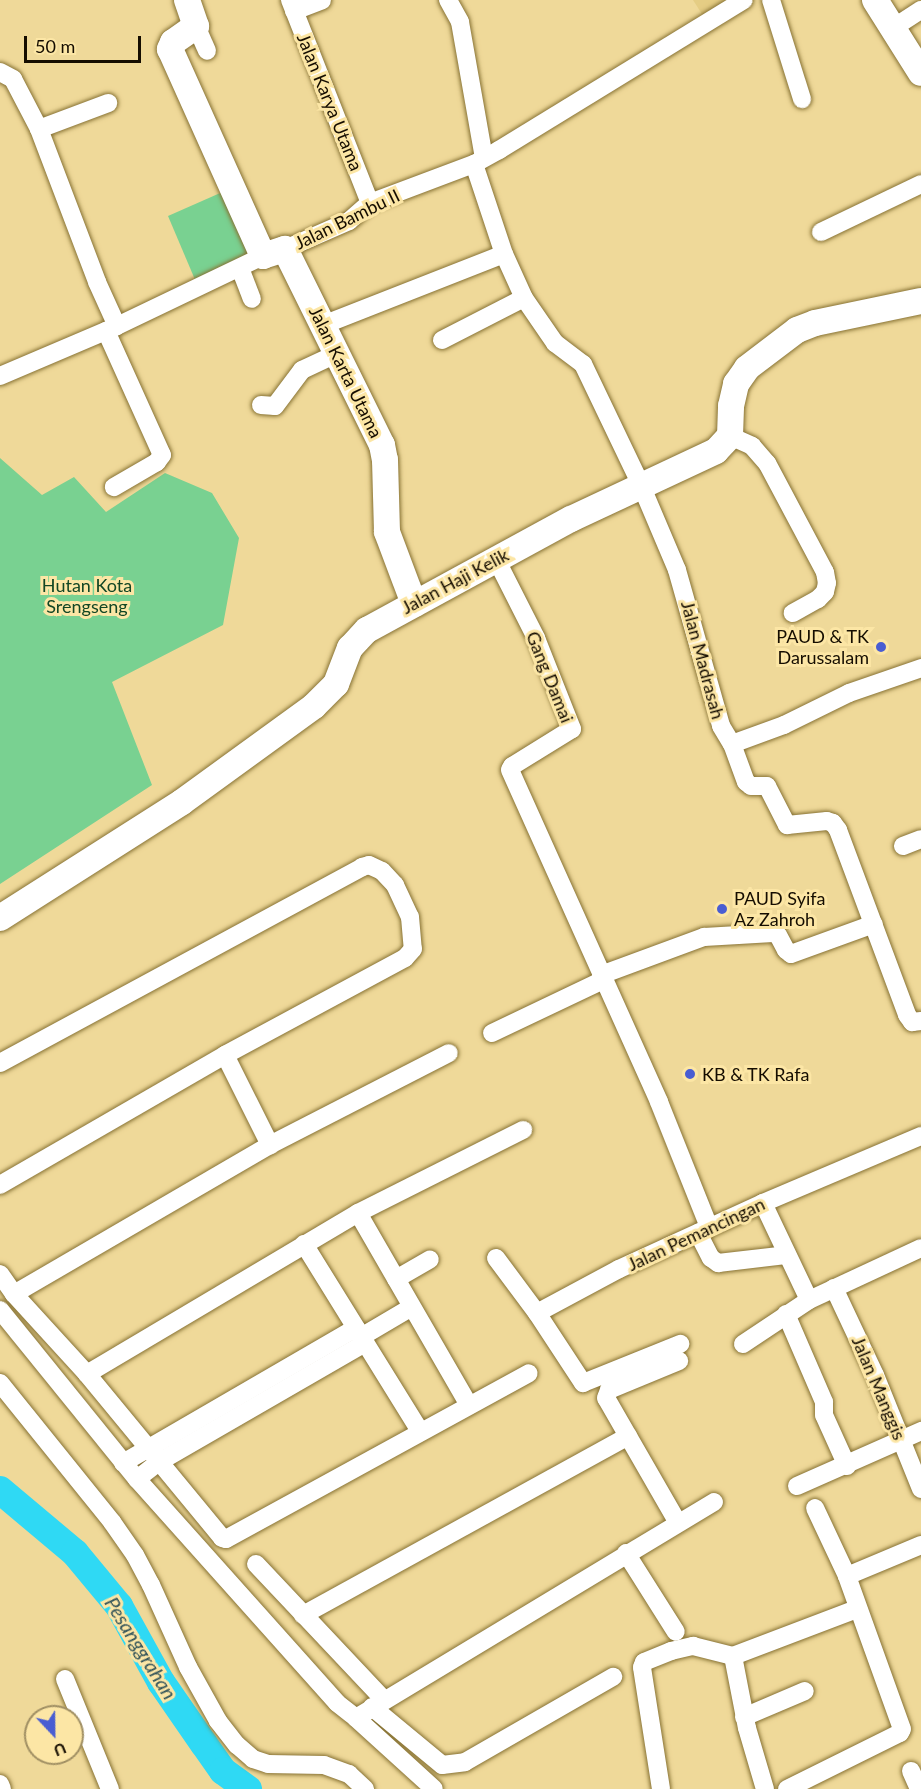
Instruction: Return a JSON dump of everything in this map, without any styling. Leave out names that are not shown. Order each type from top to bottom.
[{"type":"street","points":[[187,0],[207,51]]},
{"type":"street","points":[[292,6],[322,0]]},
{"type":"street","name":"Jalan Madrasah","points":[[448,0],[459,22],[479,161],[504,254],[524,298],[555,344],[583,364],[641,485],[680,578],[721,726],[732,744],[746,782],[751,786],[767,786],[787,825],[821,821],[833,823],[874,924]]},
{"type":"street","name":"Jalan Bambu II","points":[[0,376],[112,329],[240,268],[349,221],[370,203],[479,161],[744,0]]},
{"type":"street","points":[[771,0],[802,99]]},
{"type":"street","points":[[875,0],[921,73]]},
{"type":"street","name":"Jalan Karya Utama","points":[[292,6],[370,203]]},
{"type":"street","points":[[893,28],[921,10]]},
{"type":"street","name":"Jalan Karta Utama","points":[[196,26],[172,42],[170,49],[274,253],[323,325],[384,452],[387,532],[414,604]]},
{"type":"street","points":[[0,72],[13,79],[39,129],[97,282],[112,329],[162,455],[157,462],[114,487]]},
{"type":"street","points":[[39,129],[108,103]]},
{"type":"street","points":[[821,232],[921,184]]},
{"type":"street","points":[[323,325],[504,254]]},
{"type":"street","points":[[240,268],[252,300]]},
{"type":"street","points":[[442,340],[524,298]]},
{"type":"street","points":[[792,613],[818,599],[825,592],[827,583],[825,572],[767,463],[752,446],[730,436],[730,406],[736,384],[747,368],[797,330],[815,323],[921,301]]},
{"type":"street","points":[[261,405],[275,406],[302,370],[336,354]]},
{"type":"street","name":"Jalan Haji Kelik","points":[[0,918],[182,802],[314,706],[336,684],[350,648],[367,630],[496,559],[641,485],[716,451],[730,436]]},
{"type":"street","name":"Gang Damai","points":[[496,559],[536,638],[572,729],[510,768],[602,978]]},
{"type":"street","points":[[732,744],[784,725],[849,693],[921,668]]},
{"type":"street","points":[[903,846],[921,839]]},
{"type":"street","points":[[0,1063],[362,867],[369,865],[382,871],[394,885],[411,917],[414,942],[410,954],[225,1055],[0,1185]]},
{"type":"street","points":[[492,1033],[602,978],[704,937],[772,933],[778,935],[786,950],[791,954],[874,924],[907,1015],[912,1022],[921,1020]]},
{"type":"street","points":[[602,978],[659,1102],[704,1230],[711,1258],[718,1263],[786,1255]]},
{"type":"street","points":[[14,1294],[270,1145],[449,1053]]},
{"type":"street","points":[[225,1055],[270,1145]]},
{"type":"street","points":[[87,1374],[358,1213],[523,1130]]},
{"type":"street","name":"Jalan Pemancingan","points":[[537,1313],[619,1269],[763,1203],[921,1136]]},
{"type":"street","points":[[763,1203],[809,1300]]},
{"type":"street","points":[[358,1213],[469,1405]]},
{"type":"street","points":[[304,1244],[420,1431]]},
{"type":"street","points":[[743,1344],[809,1300],[921,1248]]},
{"type":"street","points":[[496,1258],[537,1313],[583,1383],[680,1353],[609,1390],[606,1398],[678,1523]]},
{"type":"street","points":[[396,1279],[430,1259]]},
{"type":"street","points":[[0,1274],[14,1294],[87,1374],[222,1538],[226,1539],[420,1431],[529,1374]]},
{"type":"street","name":"Jalan Manggis","points":[[834,1288],[875,1374],[921,1489]]},
{"type":"street","points":[[123,1463],[154,1455],[412,1307]]},
{"type":"street","points":[[0,1310],[123,1463],[337,1703],[434,1789]]},
{"type":"street","points":[[786,1314],[824,1402],[824,1415],[847,1466]]},
{"type":"street","points":[[0,1383],[112,1522],[135,1555],[152,1585],[188,1667],[218,1721],[237,1745],[254,1759],[267,1764],[324,1765],[349,1774],[365,1789]]},
{"type":"street","points":[[797,1486],[847,1466],[921,1431]]},
{"type":"street","points":[[303,1615],[628,1436]]},
{"type":"street","points":[[137,1479],[154,1455]]},
{"type":"street","points":[[356,1718],[714,1502]]},
{"type":"street","points":[[787,1789],[902,1729],[847,1576],[815,1508]]},
{"type":"street","points":[[847,1576],[921,1545]]},
{"type":"street","points":[[626,1553],[676,1632]]},
{"type":"street","points":[[256,1564],[303,1615],[378,1704],[442,1765],[465,1762],[613,1677]]},
{"type":"street","points":[[661,1789],[642,1667],[644,1662],[671,1650],[693,1646],[733,1656],[857,1609]]},
{"type":"street","points":[[733,1656],[744,1716],[765,1789]]},
{"type":"street","points":[[65,1679],[110,1789]]},
{"type":"street","points":[[744,1716],[805,1691]]},
{"type":"street","points":[[911,1771],[919,1789]]},
{"type":"street","points":[[0,1784],[2,1789]]},
{"type":"shaded area","points":[[693,0],[745,0],[707,22]]},
{"type":"green space","points":[[227,190],[256,257],[196,282],[168,216]]},
{"type":"green space","name":"Hutan Kota Srengseng","points":[[0,458],[42,495],[74,477],[106,512],[165,473],[212,493],[239,538],[223,625],[112,682],[152,785],[0,884]]},
{"type":"waterway","name":"Pesanggrahan","points":[[0,1490],[75,1553],[119,1606],[161,1682],[223,1771],[248,1789]]},
{"type":"place","name":"PAUD & TK Darussalam","points":[[881,647]]},
{"type":"place","name":"PAUD Syifa Az Zahroh","points":[[722,909]]},
{"type":"place","name":"KB & TK Rafa","points":[[690,1074]]}]
